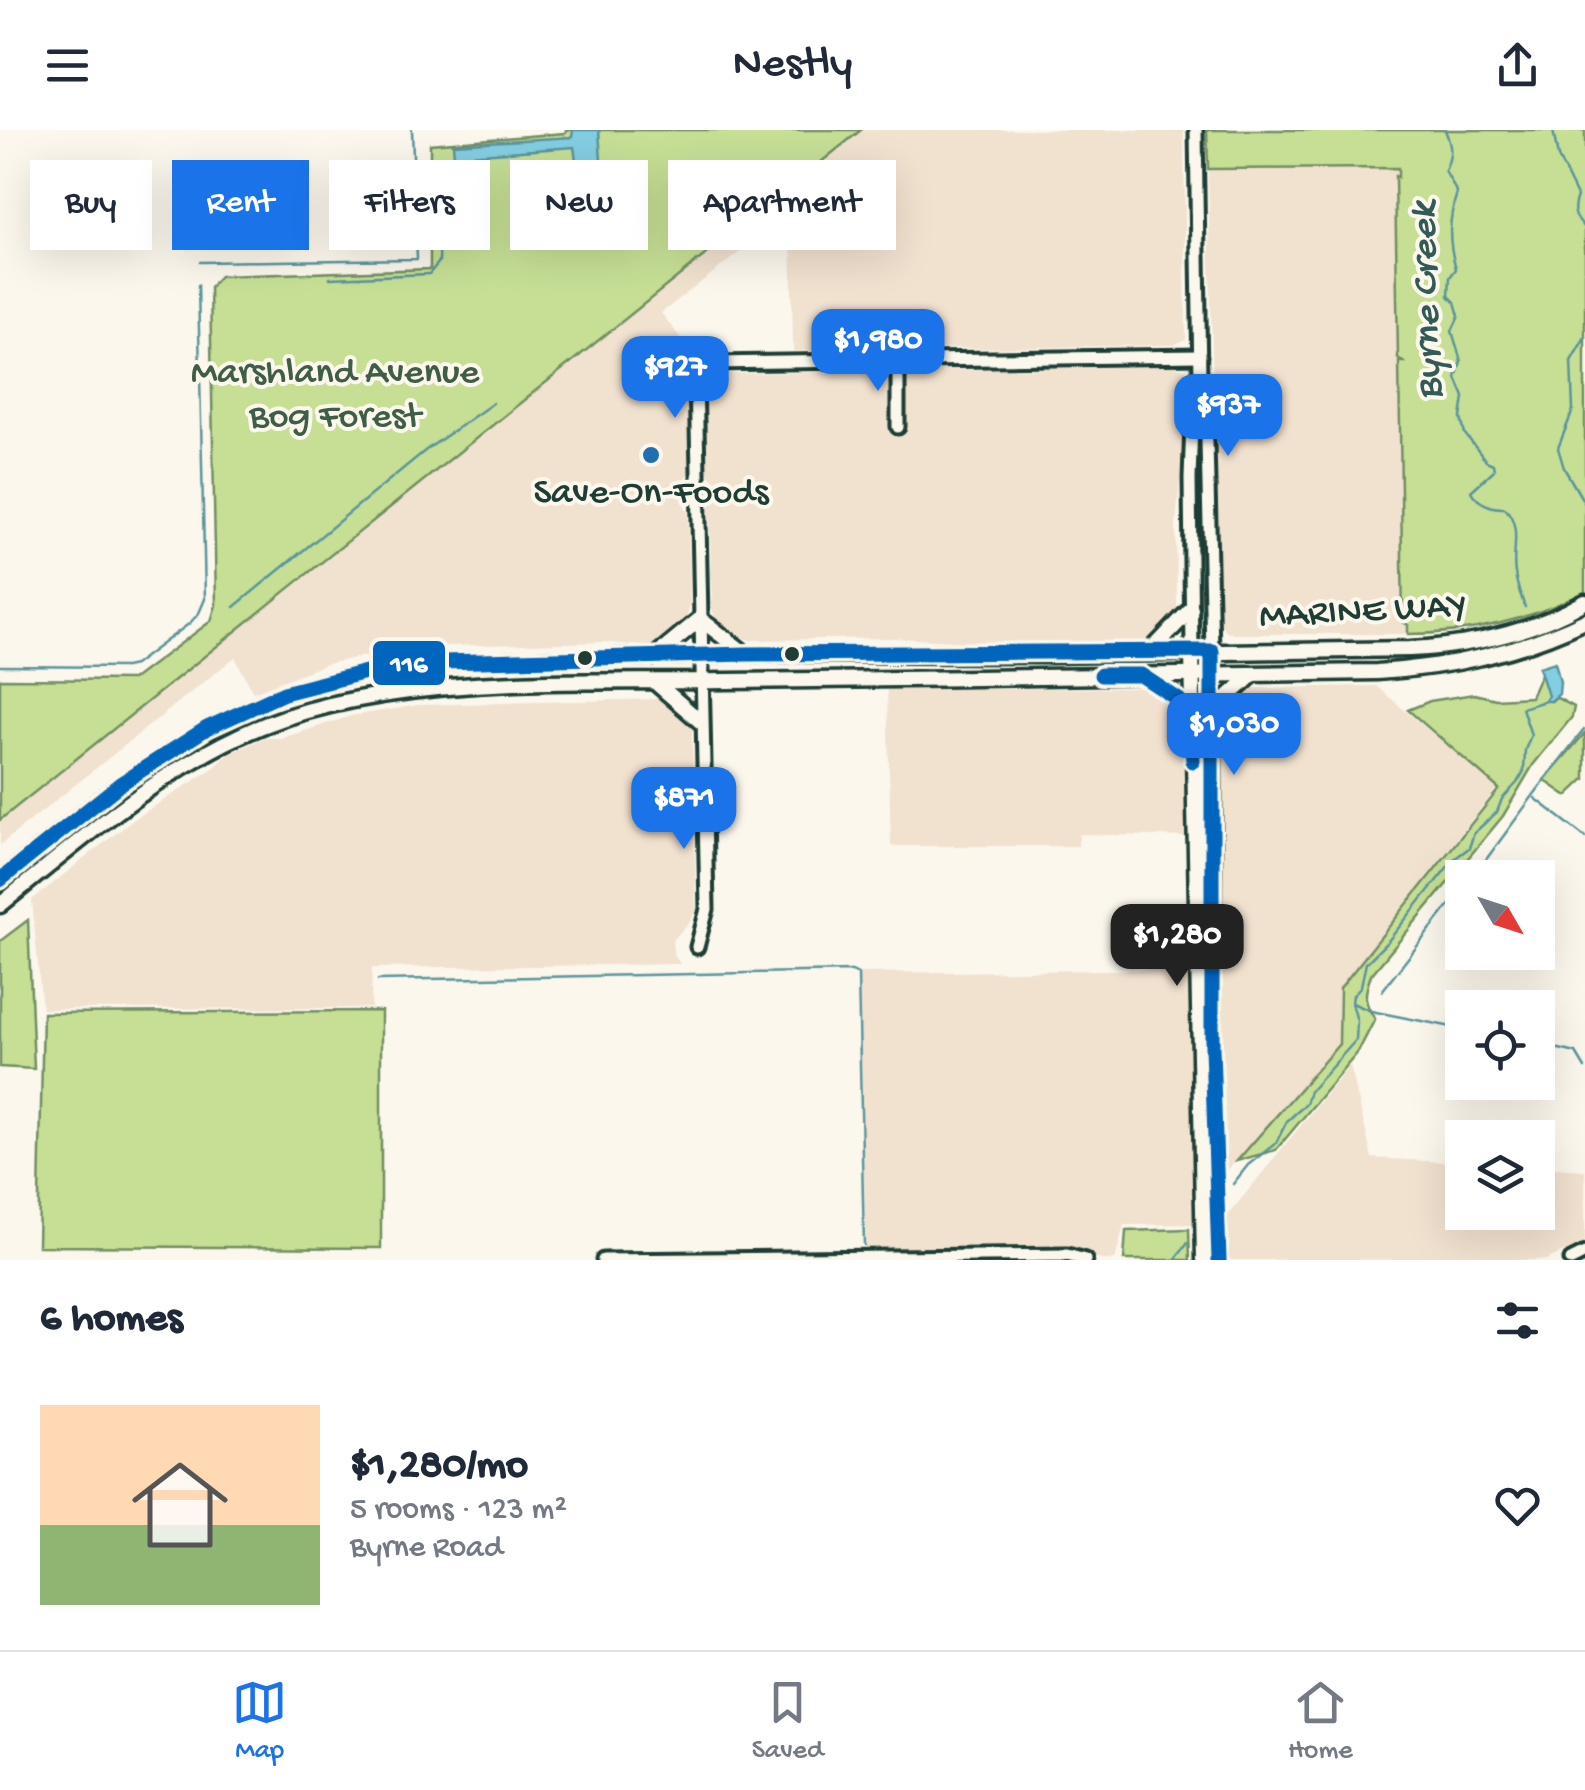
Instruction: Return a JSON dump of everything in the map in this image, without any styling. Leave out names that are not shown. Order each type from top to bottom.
[{"type":"main road","name":"MARINE WAY","points":[[0,880],[160,755],[207,728],[284,693],[401,663],[747,654],[1149,653],[1450,647],[1534,626],[1585,602]]},
{"type":"main road","points":[[1149,653],[1192,609]]},
{"type":"main road","points":[[654,657],[700,619],[747,654]]},
{"type":"main road","name":"MARINE WAY","points":[[0,905],[150,788],[241,735],[330,704],[386,694],[481,686],[1376,672],[1450,666],[1526,646],[1585,621]]},
{"type":"main road","points":[[1212,651],[1212,1019],[1219,1260]]},
{"type":"main road","points":[[1192,652],[1204,1260]]},
{"type":"main road","points":[[1141,675],[1166,689],[1192,716]]},
{"type":"main road","points":[[1213,726],[1229,696],[1252,675]]},
{"type":"main road","points":[[655,682],[702,722]]},
{"type":"street","points":[[1196,130],[1200,378],[1206,398],[1212,651]]},
{"type":"street","points":[[697,948],[706,909],[696,393],[696,376],[704,366],[1200,356]]},
{"type":"street","points":[[898,361],[898,427]]},
{"type":"street","points":[[1192,652],[1193,396],[1200,378]]},
{"type":"street","points":[[1570,1260],[1585,1253]]},
{"type":"street","points":[[603,1260],[1066,1255],[1085,1260]]},
{"type":"shaded area","points":[[861,130],[1184,130],[1186,340],[1173,345],[793,351],[791,250],[896,250],[896,160],[824,160]]},
{"type":"shaded area","points":[[1398,168],[1408,634],[1233,634],[1224,630],[1218,617],[1208,169]]},
{"type":"shaded area","points":[[711,250],[743,250],[661,313],[697,359],[690,373],[692,467],[683,482],[682,500],[688,513],[690,603],[686,621],[676,633],[650,647],[603,642],[409,647],[326,664],[253,692],[235,657],[0,845],[0,820]]},
{"type":"shaded area","points":[[1175,366],[1186,370],[1189,381],[1176,523],[1177,609],[1175,618],[1160,636],[1143,642],[1021,644],[893,638],[752,640],[734,637],[718,625],[712,609],[709,506],[716,495],[715,482],[705,469],[703,398],[713,378],[722,374]]},
{"type":"shaded area","points":[[1376,686],[1497,788],[1339,988],[1338,1044],[1223,1175],[1219,742],[1226,715],[1233,700],[1254,688]]},
{"type":"shaded area","points":[[887,689],[1160,690],[1180,715],[1186,740],[1191,837],[1079,834],[1078,846],[891,846]]},
{"type":"shaded area","points":[[670,701],[692,728],[696,909],[672,941],[680,964],[372,968],[371,1008],[42,1009],[32,900],[133,820],[215,767],[228,754],[264,738],[282,738],[351,716],[419,705]]},
{"type":"shaded area","points":[[1193,969],[1197,1224],[1124,1225],[1115,1260],[1101,1260],[1077,1250],[866,1252],[859,973]]},
{"type":"shaded area","points":[[1350,1065],[1372,1158],[1445,1162],[1445,1230],[1555,1230],[1555,1168],[1585,1170],[1585,1242],[1546,1260],[1225,1260],[1224,1220]]},
{"type":"green space","name":"Marshland Avenue Bog Forest","points":[[861,130],[824,160],[668,160],[668,250],[711,250],[0,820],[0,679],[132,680],[211,621],[216,605],[210,287],[220,276],[430,269],[430,250],[490,250],[490,160],[430,160],[430,144],[565,133]]},
{"type":"green space","points":[[1207,130],[1585,130],[1585,592],[1499,623],[1408,634],[1408,625],[1403,622],[1399,362],[1403,362],[1398,358],[1395,176],[1398,177],[1398,168],[1208,169]]},
{"type":"green space","points":[[1541,674],[1551,701],[1557,698],[1574,707],[1572,717],[1533,765],[1503,816],[1466,860],[1445,860],[1445,886],[1371,975],[1366,997],[1375,1019],[1358,1052],[1276,1150],[1237,1161],[1339,1044],[1340,988],[1499,789],[1408,710],[1430,701],[1474,694],[1496,699],[1531,697]]},
{"type":"green space","points":[[1585,733],[1585,779],[1567,796],[1544,780]]},
{"type":"green space","points":[[28,920],[34,1069],[0,1067],[0,941]]},
{"type":"green space","points":[[381,1011],[381,1248],[38,1246],[43,1013]]},
{"type":"green space","points":[[1189,1229],[1190,1260],[1124,1260],[1126,1231]]},
{"type":"water","points":[[573,130],[599,130],[601,160],[576,160],[574,147],[454,156],[453,144],[572,137]]},
{"type":"water","points":[[1555,662],[1559,694],[1545,701],[1548,696],[1539,667]]},
{"type":"waterway","points":[[200,262],[417,259],[412,130]]},
{"type":"waterway","name":"Byrne Creek","points":[[1445,130],[1450,150],[1445,171],[1457,193],[1450,231],[1456,269],[1450,277],[1449,296],[1459,316],[1452,331],[1461,361],[1456,378],[1464,397],[1461,418],[1465,434],[1494,470],[1471,491],[1481,502],[1505,508],[1514,523],[1514,564],[1525,607]]},
{"type":"waterway","points":[[1553,130],[1558,157],[1577,196],[1575,214],[1585,228]]},
{"type":"waterway","points":[[330,278],[429,274],[439,262],[439,250]]},
{"type":"waterway","points":[[0,666],[134,665],[199,613],[205,599],[198,285]]},
{"type":"waterway","points":[[1585,337],[1571,361],[1573,410],[1558,448],[1564,468],[1585,504]]},
{"type":"waterway","points":[[234,607],[426,450],[493,403]]},
{"type":"waterway","name":"Byrne Creek","points":[[1233,1184],[1248,1165],[1276,1143],[1287,1121],[1306,1104],[1310,1091],[1356,1040],[1353,995],[1361,986],[1366,963],[1454,859],[1469,848],[1474,833],[1497,812],[1502,799],[1517,783],[1524,771],[1525,750],[1531,735],[1522,708],[1545,701]]},
{"type":"waterway","points":[[1485,860],[1584,730]]},
{"type":"waterway","points":[[1535,798],[1585,837]]},
{"type":"waterway","points":[[1382,991],[1445,911]]},
{"type":"waterway","points":[[378,980],[852,971],[858,974],[864,1245]]},
{"type":"waterway","points":[[1352,1003],[1371,1011],[1445,1026]]},
{"type":"waterway","points":[[1555,1048],[1576,1053],[1585,1068]]},
{"type":"waterway","name":"Byrne Creek","points":[[1175,1260],[1188,1243]]},
{"type":"transit line","name":"116","points":[[0,880],[120,784],[207,728],[284,693],[401,663],[747,654],[1212,651],[1212,1047],[1219,1260]]},
{"type":"transit line","name":"116","points":[[1101,675],[1141,675],[1179,700],[1191,716],[1193,761]]},
{"type":"place","name":"Save-On-Foods","points":[[651,455]]}]
